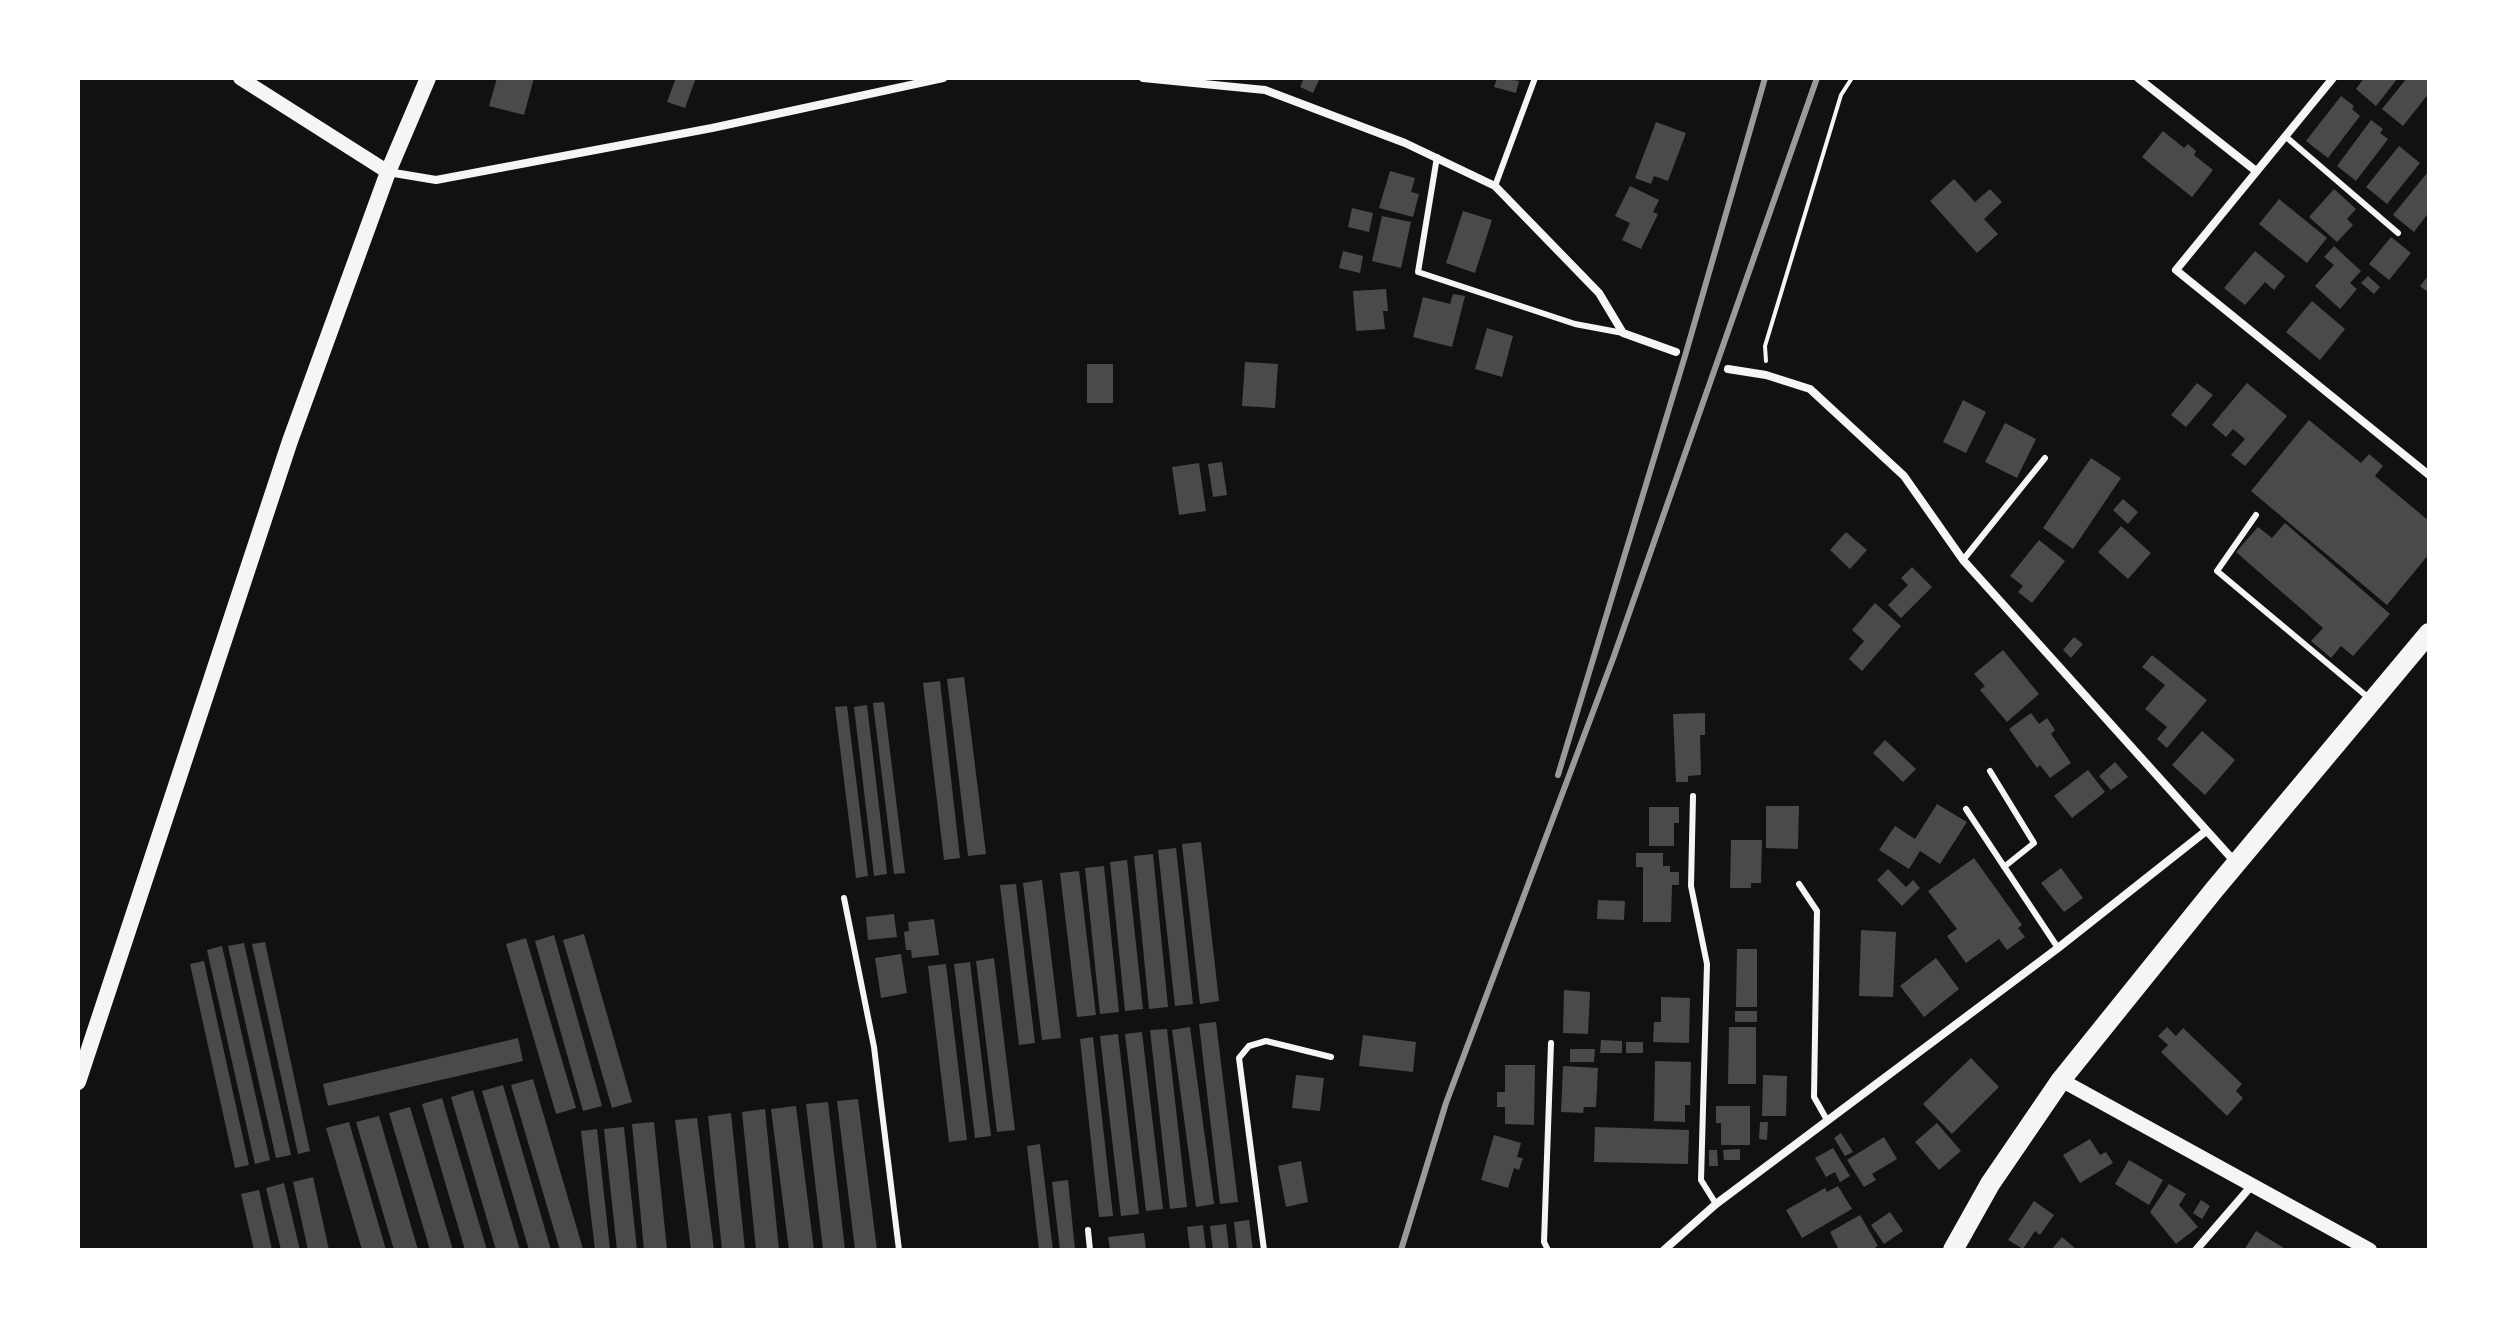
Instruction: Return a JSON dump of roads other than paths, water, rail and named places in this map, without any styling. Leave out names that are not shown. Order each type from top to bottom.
[{"type":"highway","points":[[1953,1250],[1990,1184],[2061,1080],[2236,863],[2429,633]]},
{"type":"main road","points":[[78,1082],[290,441],[388,172],[428,78]]},
{"type":"street","points":[[240,78],[388,172],[436,180],[712,128],[943,78]]},
{"type":"street","points":[[1143,78],[1231,82],[1265,90],[1437,157],[1495,186],[1599,293],[1623,333],[1676,352]]},
{"type":"street","points":[[2138,78],[2256,171]]},
{"type":"street","points":[[2333,78],[2176,270],[2429,475]]},
{"type":"street","points":[[1728,369],[1766,375],[1810,389],[1904,476],[1963,560],[2236,863]]},
{"type":"street","points":[[1664,1250],[1716,1204],[2058,948],[2206,831]]},
{"type":"street","points":[[2061,1080],[2370,1250]]},
{"type":"street","points":[[2199,1249],[2253,1184]]},
{"type":"lane","points":[[1495,186],[1535,78]]},
{"type":"lane","points":[[2285,136],[2398,233]]},
{"type":"lane","points":[[1437,157],[1418,272],[1575,324],[1623,333]]},
{"type":"lane","points":[[1963,560],[2045,458]]},
{"type":"lane","points":[[2256,515],[2217,571],[2372,701]]},
{"type":"lane","points":[[1990,771],[2034,843],[2004,867]]},
{"type":"lane","points":[[1693,796],[1691,886],[1707,964],[1701,1180],[1716,1204]]},
{"type":"lane","points":[[1966,809],[2058,948]]},
{"type":"lane","points":[[1799,884],[1817,911],[1814,1097],[1827,1120]]},
{"type":"lane","points":[[844,898],[874,1047],[899,1250]]},
{"type":"lane","points":[[1264,1250],[1239,1058],[1249,1046],[1266,1041],[1331,1057]]},
{"type":"lane","points":[[1548,1250],[1544,1242],[1551,1043]]},
{"type":"lane","points":[[1088,1230],[1090,1250]]},
{"type":"railway","points":[[1558,775],[1685,356],[1765,78]]},
{"type":"railway","points":[[1401,1250],[1446,1103],[1614,656],[1817,78]]}]
